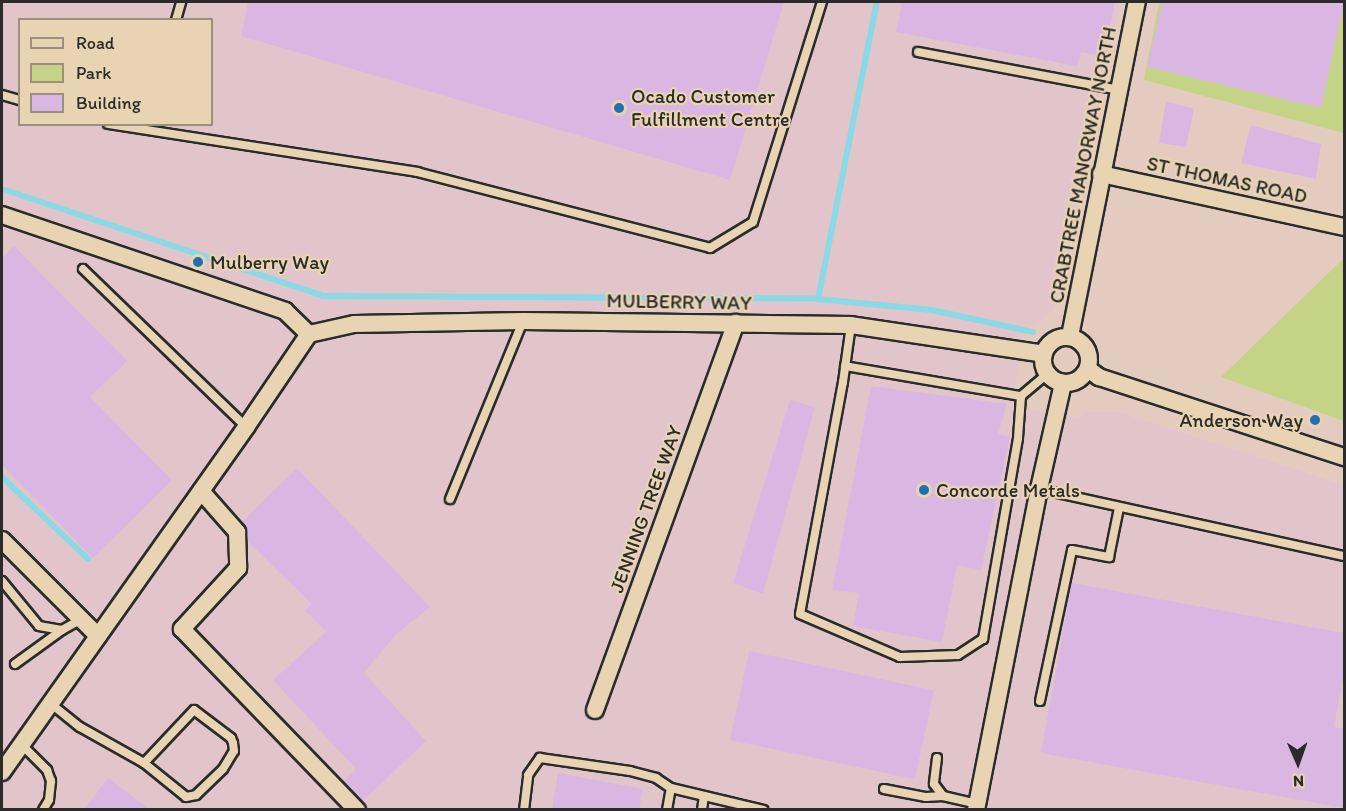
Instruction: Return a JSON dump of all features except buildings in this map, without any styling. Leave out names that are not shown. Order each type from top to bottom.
[{"type":"street","name":"CRABTREE MANORWAY NORTH","points":[[1070,336],[1137,2]]},
{"type":"street","name":"ST THOMAS ROAD","points":[[1101,174],[1344,227]]},
{"type":"street","points":[[2,215],[285,311],[309,334],[2,772]]},
{"type":"street","name":"MULBERRY WAY","points":[[309,334],[354,324],[523,321],[851,325],[1044,354]]},
{"type":"street","name":"JENNING TREE WAY","points":[[595,710],[736,323]]},
{"type":"street","points":[[1070,336],[1084,344],[1090,353],[1088,369],[1077,381],[1063,383],[1048,373],[1043,362],[1044,354],[1051,342],[1060,337],[1070,336]]},
{"type":"street","points":[[1088,369],[1099,377],[1344,457]]},
{"type":"street","points":[[977,807],[1039,489],[1063,383]]},
{"type":"street","points":[[201,491],[237,532],[238,567],[182,629],[357,810]]},
{"type":"street","points":[[2,540],[98,636]]},
{"type":"lane","points":[[177,18],[181,2]]},
{"type":"lane","points":[[128,126],[417,172],[710,248],[753,222],[822,2]]},
{"type":"lane","points":[[918,52],[1119,90]]},
{"type":"lane","points":[[2,94],[18,99]]},
{"type":"lane","points":[[82,269],[246,427]]},
{"type":"lane","points":[[450,499],[523,321]]},
{"type":"lane","points":[[851,325],[800,614],[900,657],[958,655],[983,639],[1018,438],[1021,396],[1048,373]]},
{"type":"lane","points":[[845,366],[1021,396]]},
{"type":"lane","points":[[1039,489],[1344,556]]},
{"type":"lane","points":[[1040,701],[1071,550],[1109,557],[1119,508]]},
{"type":"lane","points":[[2,581],[39,626],[62,630]]},
{"type":"lane","points":[[15,664],[62,630],[82,619]]},
{"type":"lane","points":[[50,703],[80,727],[144,763],[180,795],[186,797],[196,795],[223,769],[234,750],[233,743],[231,738],[194,710],[144,763]]},
{"type":"lane","points":[[21,744],[47,770],[51,781],[49,800],[43,810]]},
{"type":"lane","points":[[524,810],[528,775],[540,758],[630,771],[656,778],[671,788],[763,810]]},
{"type":"lane","points":[[937,758],[934,784],[943,796]]},
{"type":"lane","points":[[667,810],[671,788]]},
{"type":"lane","points":[[884,789],[926,797],[943,796],[977,807]]},
{"type":"lane","points":[[702,810],[704,796]]},
{"type":"shaded area","points":[[2,2],[1120,2],[1058,304],[1044,319],[1027,327],[1014,388],[1027,409],[1077,418],[1087,412],[1117,412],[1344,485],[1344,809],[2,810]]},
{"type":"green space","points":[[1159,2],[1344,2],[1344,133],[1144,80]]},
{"type":"green space","points":[[1344,258],[1344,421],[1221,377]]},
{"type":"waterway","points":[[818,299],[877,2]]},
{"type":"waterway","points":[[2,189],[323,296],[818,299],[932,310],[1033,332]]},
{"type":"waterway","points":[[2,477],[88,559]]},
{"type":"place","name":"Ocado Customer Fulfillment Centre","points":[[619,108]]},
{"type":"place","name":"Mulberry Way","points":[[198,262]]},
{"type":"place","name":"Anderson Way","points":[[1315,420]]},
{"type":"place","name":"Concorde Metals","points":[[924,490]]}]
